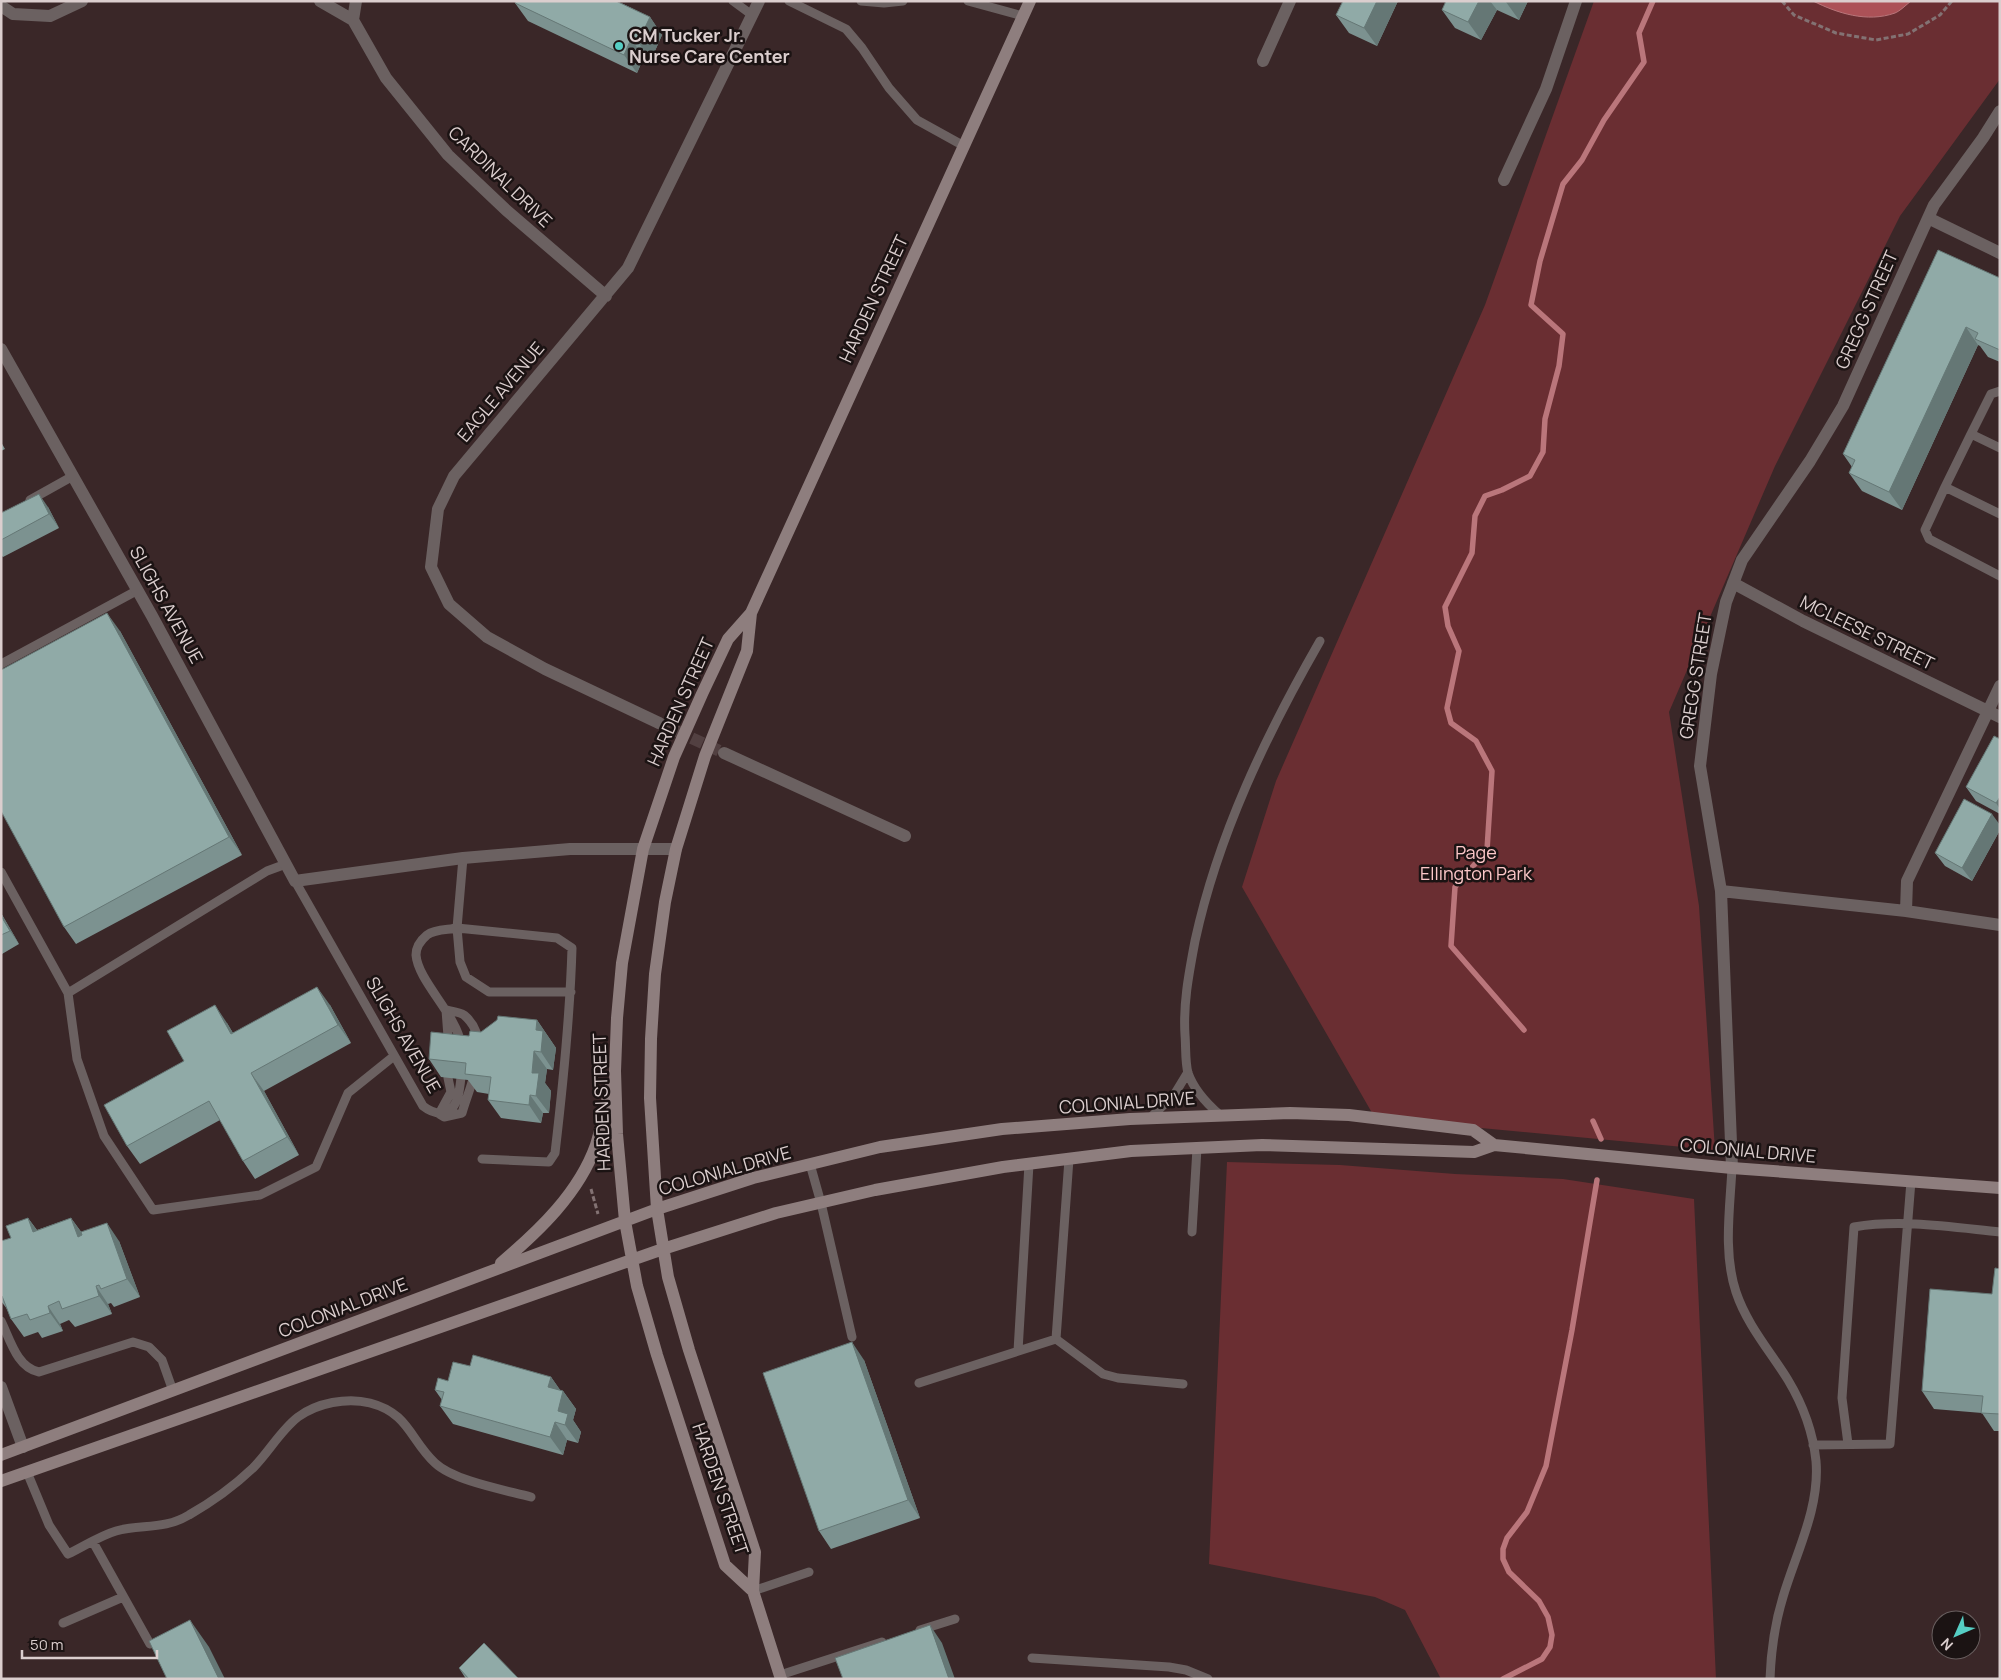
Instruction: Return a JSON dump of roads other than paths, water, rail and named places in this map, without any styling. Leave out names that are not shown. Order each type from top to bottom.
[{"type":"main road","name":"HARDEN STREET","points":[[753,1591],[725,1564],[637,1286],[626,1221],[617,1134],[615,1071],[622,963],[643,849],[674,757],[728,639],[751,613],[1030,1]]},
{"type":"main road","name":"HARDEN STREET","points":[[751,613],[747,651],[704,756],[676,849],[665,902],[655,974],[651,1030],[650,1098],[657,1209],[668,1277],[689,1350],[755,1552],[753,1591],[780,1677]]},
{"type":"main road","points":[[494,1270],[526,1242],[577,1185],[595,1145],[615,1071]]},
{"type":"main road","name":"COLONIAL DRIVE","points":[[1,1455],[657,1209],[752,1178],[880,1146],[1002,1129],[1148,1118],[1290,1112],[1349,1115],[1473,1130],[1494,1145]]},
{"type":"main road","name":"COLONIAL DRIVE","points":[[1,1481],[663,1249],[776,1213],[875,1190],[1028,1164],[1131,1151],[1197,1148],[1272,1145],[1474,1152],[1494,1145],[1732,1168],[2000,1188]]},
{"type":"street","points":[[1,6],[13,14],[50,16],[82,1]]},
{"type":"street","points":[[320,1],[353,20],[356,1]]},
{"type":"street","name":"EAGLE AVENUE","points":[[659,723],[545,669],[487,638],[449,604],[431,567],[438,509],[454,476],[628,268],[759,1]]},
{"type":"street","points":[[1263,61],[1290,1]]},
{"type":"street","points":[[1504,180],[1546,89],[1576,1]]},
{"type":"street","name":"CARDINAL DRIVE","points":[[353,20],[386,78],[448,154],[506,210],[606,296]]},
{"type":"street","name":"GREGG STREET","points":[[1732,1168],[1721,891],[1700,766],[1710,674],[1726,602],[1742,560],[1810,461],[1843,406],[1928,218],[1941,194],[1983,138],[2000,111]]},
{"type":"street","points":[[1928,218],[2000,253]]},
{"type":"street","name":"SLIGHS AVENUE","points":[[1,349],[138,590],[296,881]]},
{"type":"street","name":"MCLEESE STREET","points":[[1733,583],[1803,621],[2000,718]]},
{"type":"street","points":[[1906,911],[1907,881],[2000,686]]},
{"type":"street","points":[[728,755],[905,836]]},
{"type":"street","points":[[296,881],[463,858],[570,849],[676,849]]},
{"type":"street","points":[[1721,891],[1906,911],[2000,925]]},
{"type":"street","points":[[1,1387],[23,1447]]},
{"type":"lane","points":[[733,1],[752,15]]},
{"type":"lane","points":[[789,1],[846,29],[862,48],[889,88],[918,120],[964,146]]},
{"type":"lane","points":[[861,1],[884,4],[903,1]]},
{"type":"lane","points":[[968,1],[1023,16]]},
{"type":"lane","points":[[2000,391],[1991,394],[1925,530],[1929,539],[2000,576]]},
{"type":"lane","points":[[1970,434],[2000,448]]},
{"type":"lane","points":[[22,505],[73,476]]},
{"type":"lane","points":[[1945,487],[2000,514]]},
{"type":"lane","points":[[1,664],[138,590]]},
{"type":"lane","points":[[1220,1115],[1202,1098],[1188,1072],[1184,1012],[1189,974],[1209,884],[1230,821],[1252,772],[1304,668],[1320,641]]},
{"type":"lane","points":[[463,858],[457,928],[460,962],[466,977],[489,992],[571,992],[568,1042],[555,1153],[550,1162],[482,1159]]},
{"type":"lane","points":[[68,993],[268,871],[286,864]]},
{"type":"lane","points":[[1,872],[68,993],[77,1060],[104,1136],[153,1210],[260,1195],[316,1167],[348,1093],[394,1056]]},
{"type":"lane","name":"SLIGHS AVENUE","points":[[296,881],[406,1077],[423,1106],[431,1112],[439,1114],[448,1110],[456,1102],[462,1068],[462,1056],[461,1042],[446,1010],[422,972],[416,952],[420,943],[428,934],[457,928],[557,938],[572,948],[571,992]]},
{"type":"lane","points":[[446,1010],[461,1023],[468,1052],[468,1080],[462,1098],[457,1109],[448,1110]]},
{"type":"lane","points":[[446,1010],[463,1014],[477,1030],[479,1054],[474,1080],[462,1113],[444,1117],[439,1114],[451,1092],[448,1078],[449,1050],[446,1010]]},
{"type":"lane","points":[[1148,1118],[1174,1095],[1188,1072]]},
{"type":"lane","points":[[1192,1232],[1197,1148]]},
{"type":"lane","points":[[1056,1339],[1069,1159]]},
{"type":"lane","points":[[810,1164],[852,1337]]},
{"type":"lane","points":[[1018,1351],[1028,1164]]},
{"type":"lane","points":[[1732,1168],[1731,1276],[1743,1311],[1797,1396],[1810,1428],[1816,1474],[1815,1493],[1781,1606],[1772,1653],[1770,1679]]},
{"type":"lane","points":[[1813,1444],[1890,1444],[1911,1181]]},
{"type":"lane","points":[[1848,1444],[1842,1398],[1854,1227],[1875,1223],[1908,1223],[2000,1232]]},
{"type":"lane","points":[[1,1321],[18,1357],[32,1371],[39,1372],[134,1342],[149,1347],[162,1360],[173,1391]]},
{"type":"lane","points":[[919,1383],[1056,1339]]},
{"type":"lane","points":[[1056,1339],[1103,1374],[1118,1378],[1183,1384]]},
{"type":"lane","points":[[27,1472],[49,1525],[68,1554],[116,1531],[158,1526],[187,1516],[239,1481],[254,1467],[298,1417],[315,1408],[342,1401],[356,1400],[371,1403],[395,1414],[411,1430],[435,1464],[450,1473],[468,1480],[531,1497]]},
{"type":"lane","points":[[93,1542],[150,1644]]},
{"type":"lane","points":[[753,1591],[809,1572]]},
{"type":"lane","points":[[63,1623],[124,1596]]},
{"type":"lane","points":[[908,1634],[955,1619]]},
{"type":"lane","points":[[780,1677],[889,1640]]},
{"type":"lane","points":[[1032,1658],[1169,1667],[1186,1670],[1208,1679]]},
{"type":"waterway","points":[[1524,1030],[1451,946],[1455,887],[1487,850],[1492,771],[1476,741],[1451,723],[1447,708],[1459,651],[1448,626],[1445,607],[1472,553],[1475,516],[1485,496],[1530,476],[1543,452],[1545,419],[1559,366],[1563,334],[1531,305],[1540,261],[1563,184],[1582,160],[1604,120],[1644,62],[1639,33],[1653,1]]},
{"type":"waterway","points":[[1593,1121],[1601,1139]]},
{"type":"waterway","points":[[1503,1679],[1542,1659],[1550,1647],[1552,1635],[1548,1617],[1539,1601],[1509,1572],[1503,1559],[1503,1549],[1507,1538],[1527,1512],[1546,1466],[1572,1330],[1597,1180]]},
{"type":"tunnel","points":[[659,723],[724,753]]},
{"type":"place","name":"CM Tucker Jr. Nurse Care Center","points":[[619,46]]},
{"type":"park label","name":"Page Ellington Park","points":[[1476,863]]}]
